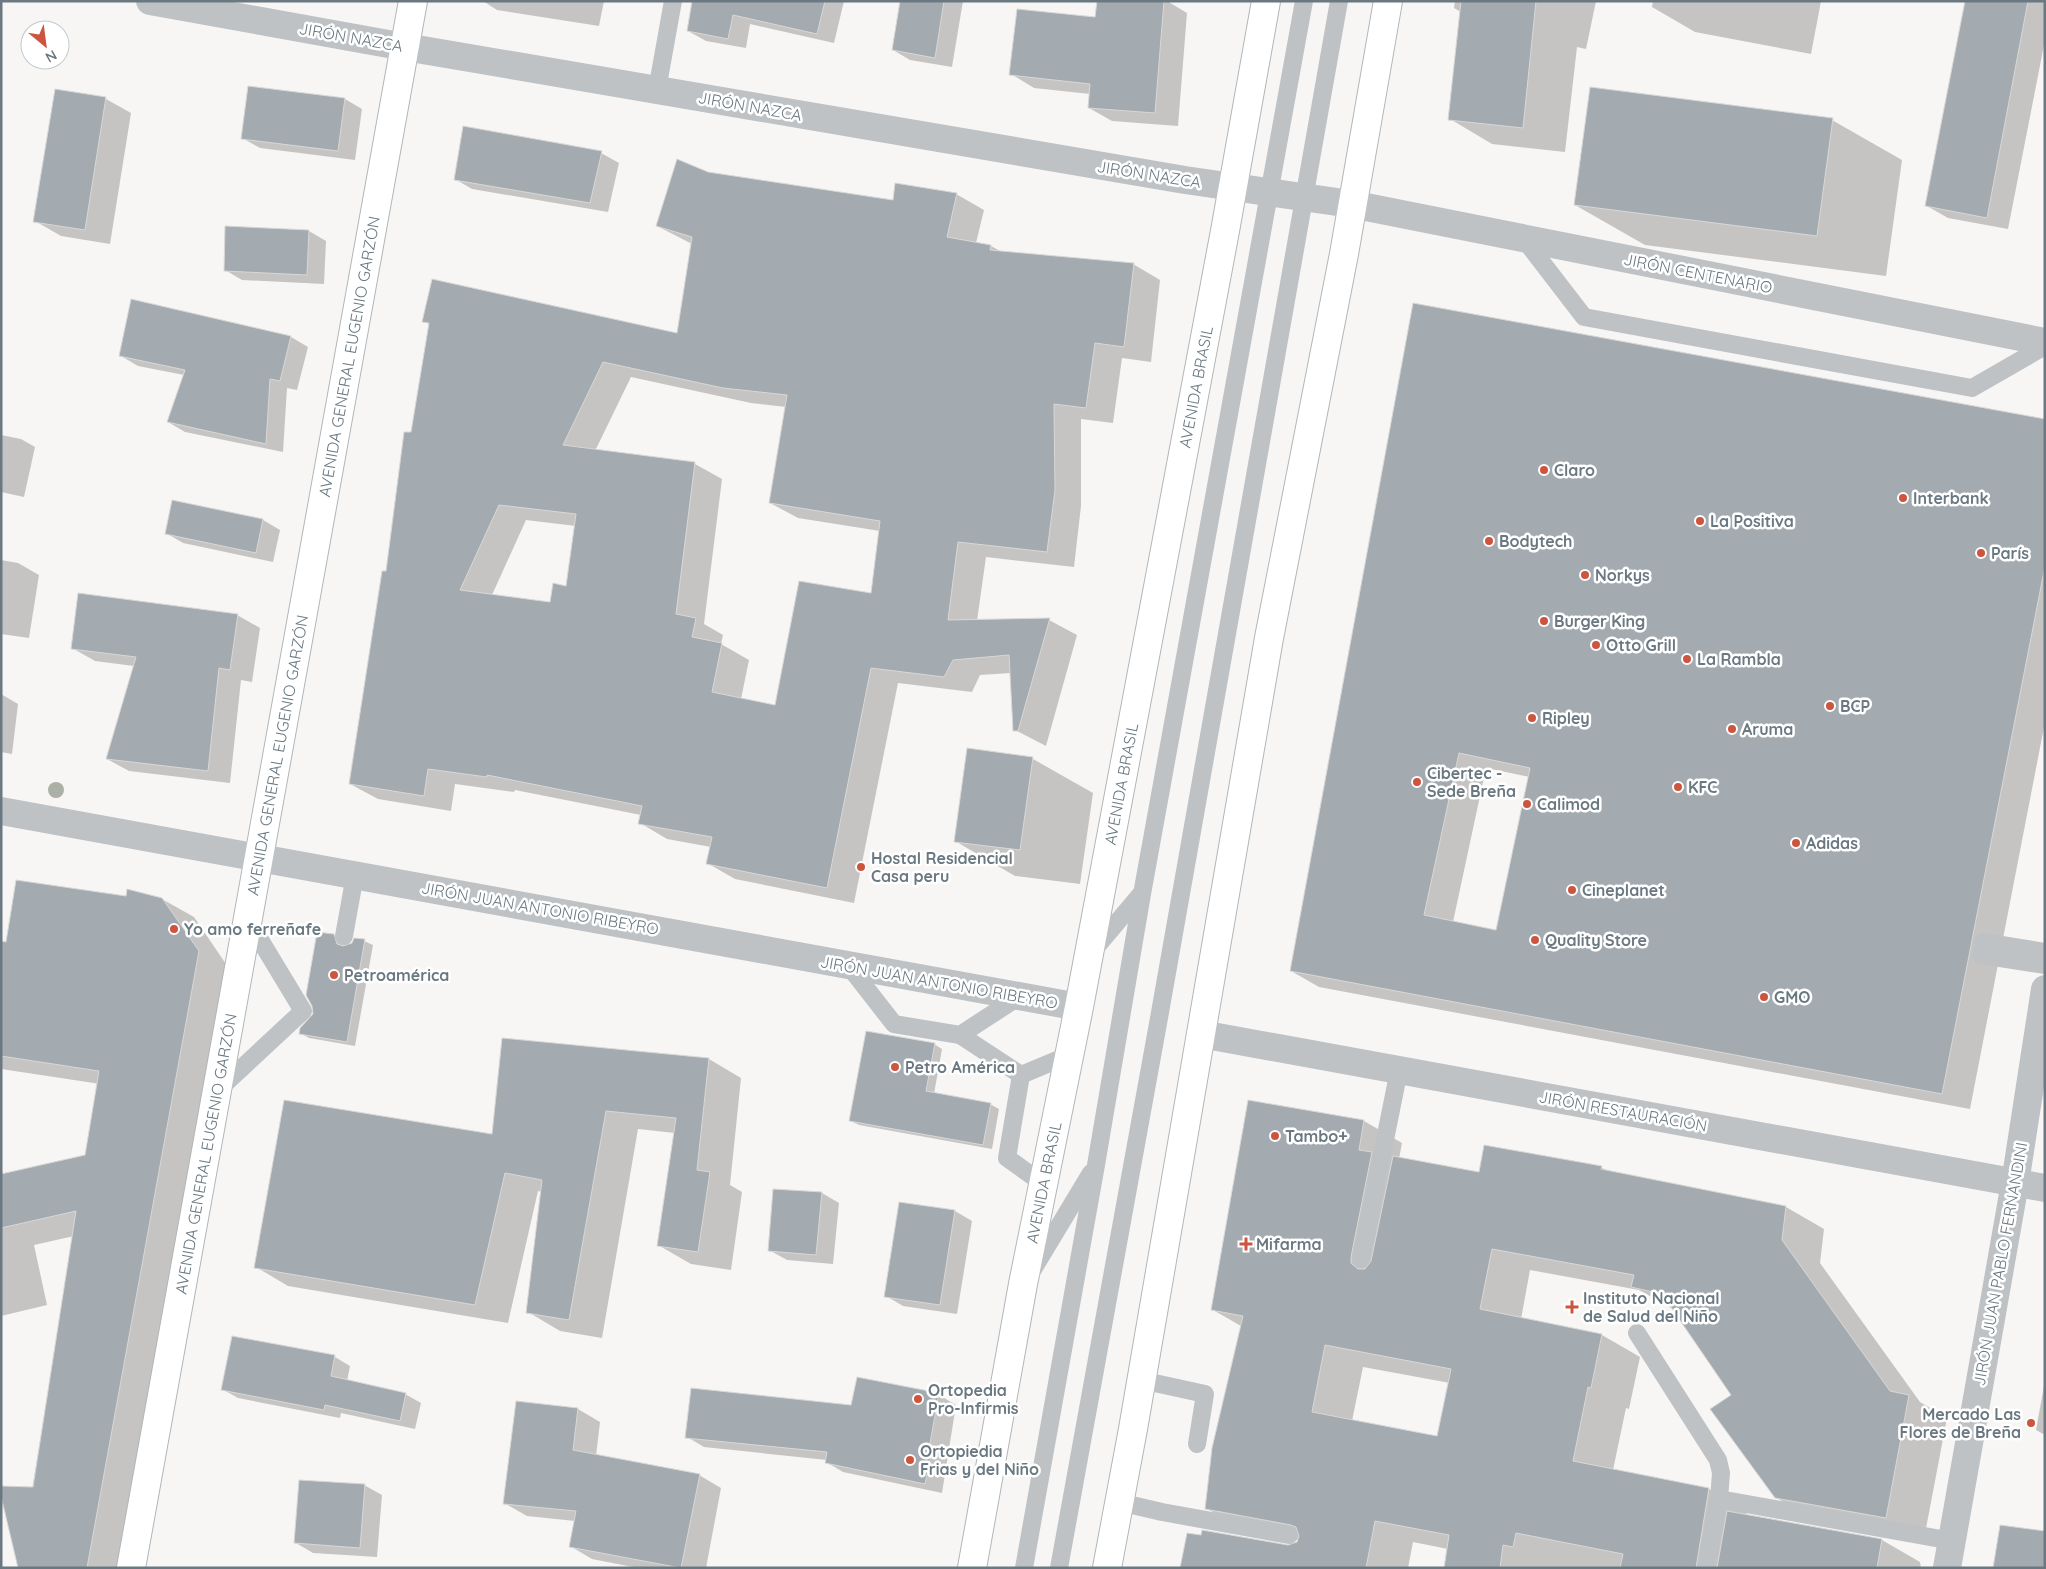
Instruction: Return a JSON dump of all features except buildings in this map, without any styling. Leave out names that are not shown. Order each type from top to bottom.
[{"type":"main road","name":"AVENIDA GENERAL EUGENIO GARZÓN","points":[[131,1568],[413,1]]},
{"type":"main road","name":"AVENIDA BRASIL","points":[[972,1568],[1023,1284],[1045,1185],[1079,1007],[1233,187],[1266,1]]},
{"type":"main road","points":[[1107,1568],[1269,638],[1344,254],[1351,204],[1388,1]]},
{"type":"street","name":"JIRÓN NAZCA","points":[[150,1],[657,90],[1233,187],[1351,204]]},
{"type":"street","name":"JIRÓN CENTENARIO","points":[[1351,204],[2045,342]]},
{"type":"street","name":"JIRÓN JUAN ANTONIO RIBEYRO","points":[[1,811],[1079,1007]]},
{"type":"street","name":"JIRÓN JUAN PABLO FERNANDINI","points":[[1947,1568],[2015,1183],[2045,989]]},
{"type":"street","name":"JIRÓN RESTAURACIÓN","points":[[1201,1034],[2045,1188]]},
{"type":"lane","points":[[657,90],[673,1]]},
{"type":"lane","points":[[1024,1568],[1142,894],[1271,193],[1304,1]]},
{"type":"lane","points":[[1059,1568],[1165,989],[1339,1]]},
{"type":"lane","points":[[1524,239],[1584,317],[1972,388],[2045,346]]},
{"type":"lane","points":[[344,936],[355,875]]},
{"type":"lane","points":[[1088,957],[1142,894]]},
{"type":"lane","points":[[217,1091],[303,1011],[248,920]]},
{"type":"lane","points":[[2045,952],[1982,949],[2045,965]]},
{"type":"lane","points":[[848,965],[894,1024],[960,1035],[1020,1075]]},
{"type":"lane","points":[[960,1035],[1020,996]]},
{"type":"lane","points":[[1020,1075],[1069,1055]]},
{"type":"lane","points":[[1361,1259],[1399,1070]]},
{"type":"lane","points":[[1020,1075],[1007,1158],[1045,1185]]},
{"type":"lane","points":[[1023,1284],[1096,1164]]},
{"type":"lane","points":[[1637,1333],[1718,1460],[1721,1473],[1719,1499],[1706,1568]]},
{"type":"lane","points":[[1140,1380],[1205,1394],[1197,1444]]},
{"type":"lane","points":[[1719,1499],[1952,1541]]},
{"type":"lane","points":[[1119,1502],[1162,1512],[1289,1535]]},
{"type":"place","name":"Claro","points":[[1544,470]]},
{"type":"place","name":"Interbank","points":[[1903,498]]},
{"type":"place","name":"La Positiva","points":[[1700,521]]},
{"type":"place","name":"Bodytech","points":[[1489,541]]},
{"type":"place","name":"París","points":[[1981,553]]},
{"type":"place","name":"Norkys","points":[[1585,575]]},
{"type":"place","name":"Burger King","points":[[1544,621]]},
{"type":"place","name":"Otto Grill","points":[[1596,645]]},
{"type":"place","name":"La Rambla","points":[[1687,659]]},
{"type":"place","name":"BCP","points":[[1830,706]]},
{"type":"place","name":"Ripley","points":[[1532,718]]},
{"type":"place","name":"Aruma","points":[[1732,729]]},
{"type":"place","name":"Cibertec - Sede Breña","points":[[1417,782]]},
{"type":"place","name":"KFC","points":[[1678,787]]},
{"type":"place","name":"Calimod","points":[[1527,804]]},
{"type":"place","name":"Adidas","points":[[1796,843]]},
{"type":"place","name":"Hostal Residencial Casa peru","points":[[861,867]]},
{"type":"place","name":"Cineplanet","points":[[1572,890]]},
{"type":"place","name":"Yo amo ferreñafe","points":[[174,929]]},
{"type":"place","name":"Quality Store","points":[[1535,940]]},
{"type":"place","name":"Petroamérica","points":[[334,975]]},
{"type":"place","name":"GMO","points":[[1764,997]]},
{"type":"place","name":"Petro América","points":[[895,1067]]},
{"type":"place","name":"Tambo+","points":[[1275,1136]]},
{"type":"place","name":"Mifarma","points":[[1246,1244]]},
{"type":"place","name":"Instituto Nacional de Salud del Niño","points":[[1572,1307]]},
{"type":"place","name":"Ortopedia Pro-Infirmis","points":[[918,1399]]},
{"type":"place","name":"Mercado Las Flores de Breña","points":[[2031,1423]]},
{"type":"place","name":"Ortopiedia Frias y del Niño","points":[[910,1460]]}]
